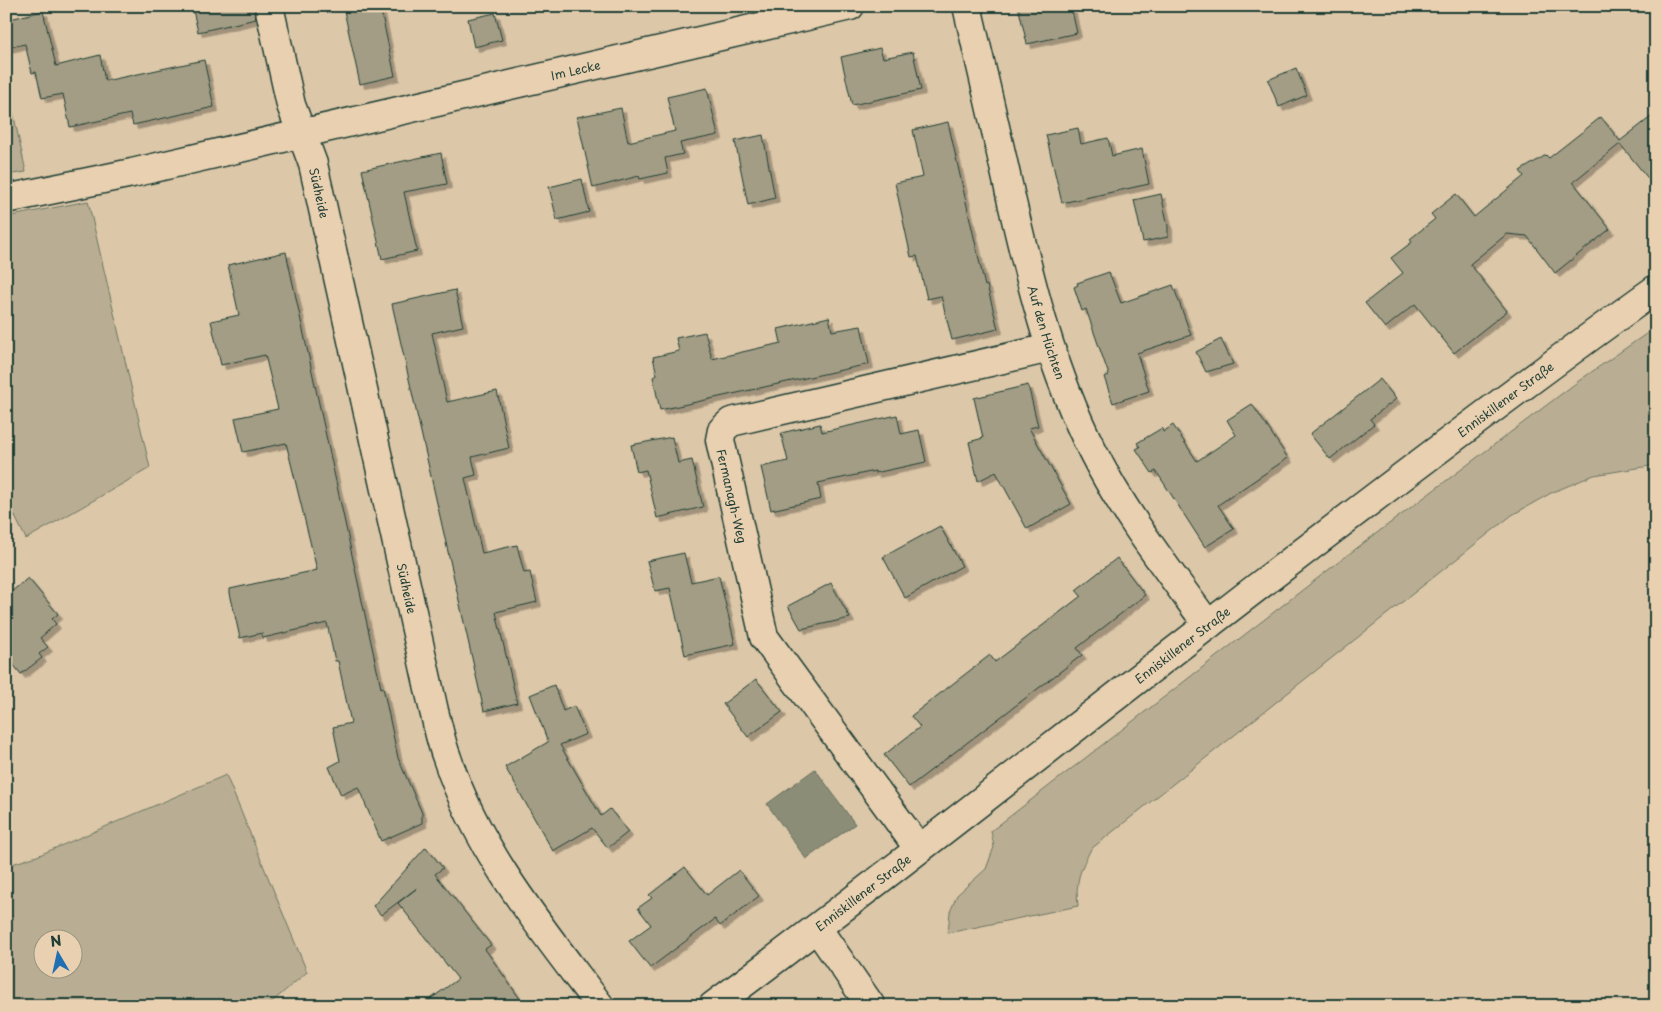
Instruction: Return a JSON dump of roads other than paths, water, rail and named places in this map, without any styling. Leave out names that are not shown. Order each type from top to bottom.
[{"type":"street","name":"Südheide","points":[[269,6],[291,105],[313,164],[432,701],[447,758],[467,808],[497,864],[524,905],[600,1006]]},
{"type":"street","name":"Im Lecke","points":[[301,134],[850,6]]},
{"type":"street","name":"Auf den Hüchten","points":[[968,6],[1029,277],[1039,316],[1068,397],[1109,484],[1127,513],[1208,625]]},
{"type":"street","points":[[6,199],[132,173],[301,134]]},
{"type":"street","name":"Enniskillener Straße","points":[[713,1006],[1534,376],[1656,289]]},
{"type":"street","name":"Fermanagh-Weg","points":[[919,849],[764,638],[720,440],[722,430],[731,422],[1050,348]]},
{"type":"street","points":[[817,928],[871,1006]]}]
